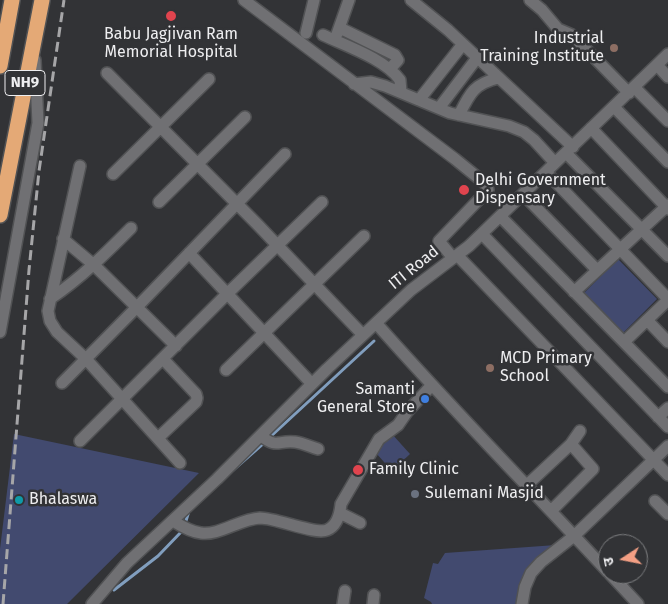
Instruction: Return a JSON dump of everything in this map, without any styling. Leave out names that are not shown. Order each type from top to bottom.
[{"type":"highway","points":[[3,38],[12,0]]},
{"type":"highway","name":"NH9","points":[[0,215],[42,0]]},
{"type":"highway","name":"NH9","points":[[0,66],[3,38]]},
{"type":"street","points":[[244,0],[455,159],[488,188],[439,241],[668,475]]},
{"type":"street","points":[[306,33],[314,0]]},
{"type":"street","points":[[335,40],[349,0]]},
{"type":"street","points":[[411,0],[463,44],[498,78],[569,150],[668,256]]},
{"type":"street","points":[[530,0],[542,10],[558,29],[572,35],[596,59],[668,121]]},
{"type":"street","points":[[340,28],[395,56],[398,60],[390,70]]},
{"type":"street","points":[[323,35],[360,52],[390,70],[400,80],[401,92]]},
{"type":"street","points":[[0,332],[38,123],[34,38]]},
{"type":"street","points":[[419,100],[463,44]]},
{"type":"street","name":"ITI Road","points":[[92,604],[127,563],[261,436],[363,335],[411,290],[482,234],[668,54]]},
{"type":"street","points":[[439,108],[477,58]]},
{"type":"street","points":[[657,65],[668,77]]},
{"type":"street","points":[[107,73],[363,335]]},
{"type":"street","points":[[459,115],[472,91],[487,81],[498,78]]},
{"type":"street","points":[[113,174],[208,79]]},
{"type":"street","points":[[354,84],[371,82],[459,115],[509,126],[524,132],[534,140],[555,163]]},
{"type":"street","points":[[614,107],[668,162]]},
{"type":"street","points":[[158,202],[244,117]]},
{"type":"street","points":[[574,292],[667,207],[591,128]]},
{"type":"street","points":[[62,383],[285,154]]},
{"type":"street","points":[[80,166],[50,299],[48,311],[50,321],[57,332],[86,359],[180,463]]},
{"type":"street","points":[[546,172],[668,300],[624,342]]},
{"type":"street","points":[[523,194],[597,270]]},
{"type":"street","points":[[80,441],[322,202]]},
{"type":"street","points":[[500,216],[668,387]]},
{"type":"street","points":[[50,299],[76,281],[131,228]]},
{"type":"street","points":[[482,234],[668,427]]},
{"type":"street","points":[[226,370],[364,236]]},
{"type":"street","points":[[63,239],[94,265],[176,346]]},
{"type":"street","points":[[189,254],[312,384]]},
{"type":"street","points":[[647,320],[668,342]]},
{"type":"street","points":[[376,323],[431,386],[598,561]]},
{"type":"street","points":[[158,438],[196,402],[197,398],[196,394],[163,359]]},
{"type":"street","points":[[393,441],[398,425],[407,412],[431,386]]},
{"type":"street","points":[[658,417],[668,408]]},
{"type":"street","points":[[178,516],[200,533],[207,533],[243,521],[260,518],[277,520],[320,531],[328,530],[335,524],[340,513],[341,504],[379,439],[398,425]]},
{"type":"street","points":[[527,485],[571,444],[580,431]]},
{"type":"street","points":[[261,436],[270,443],[292,442],[318,449]]},
{"type":"street","points":[[551,511],[593,468],[571,444]]},
{"type":"street","points":[[522,604],[525,587],[531,573],[541,562],[574,536],[668,446]]},
{"type":"street","points":[[655,500],[668,514]]},
{"type":"street","points":[[340,513],[360,524]]},
{"type":"street","points":[[619,584],[638,604]]},
{"type":"street","points":[[343,604],[345,591]]},
{"type":"shaded area","points":[[618,259],[657,299],[623,333],[584,293]]},
{"type":"shaded area","points":[[14,434],[199,473],[67,604],[0,604],[0,549]]},
{"type":"shaded area","points":[[392,434],[410,454],[392,471],[376,453]]},
{"type":"shaded area","points":[[556,545],[526,572],[518,604],[432,604],[424,598],[433,563],[438,564],[445,553]]},
{"type":"waterway","points":[[269,438],[374,341]]},
{"type":"waterway","points":[[232,471],[265,442]]},
{"type":"waterway","points":[[185,524],[189,511]]},
{"type":"waterway","points":[[114,590],[158,556],[183,530]]},
{"type":"railway","points":[[3,604],[29,270],[39,171],[64,0]]},
{"type":"place","name":"Babu Jagjivan Ram Memorial Hospital","points":[[171,16]]},
{"type":"place","name":"Industrial Training Institute","points":[[614,48]]},
{"type":"place","name":"Delhi Government Dispensary","points":[[464,190]]},
{"type":"place","name":"MCD Primary School","points":[[490,368]]},
{"type":"place","name":"Samanti General Store","points":[[425,399]]},
{"type":"place","name":"Family Clinic","points":[[358,470]]},
{"type":"place","name":"Sulemani Masjid","points":[[415,494]]},
{"type":"place","name":"Bhalaswa","points":[[19,500]]}]
